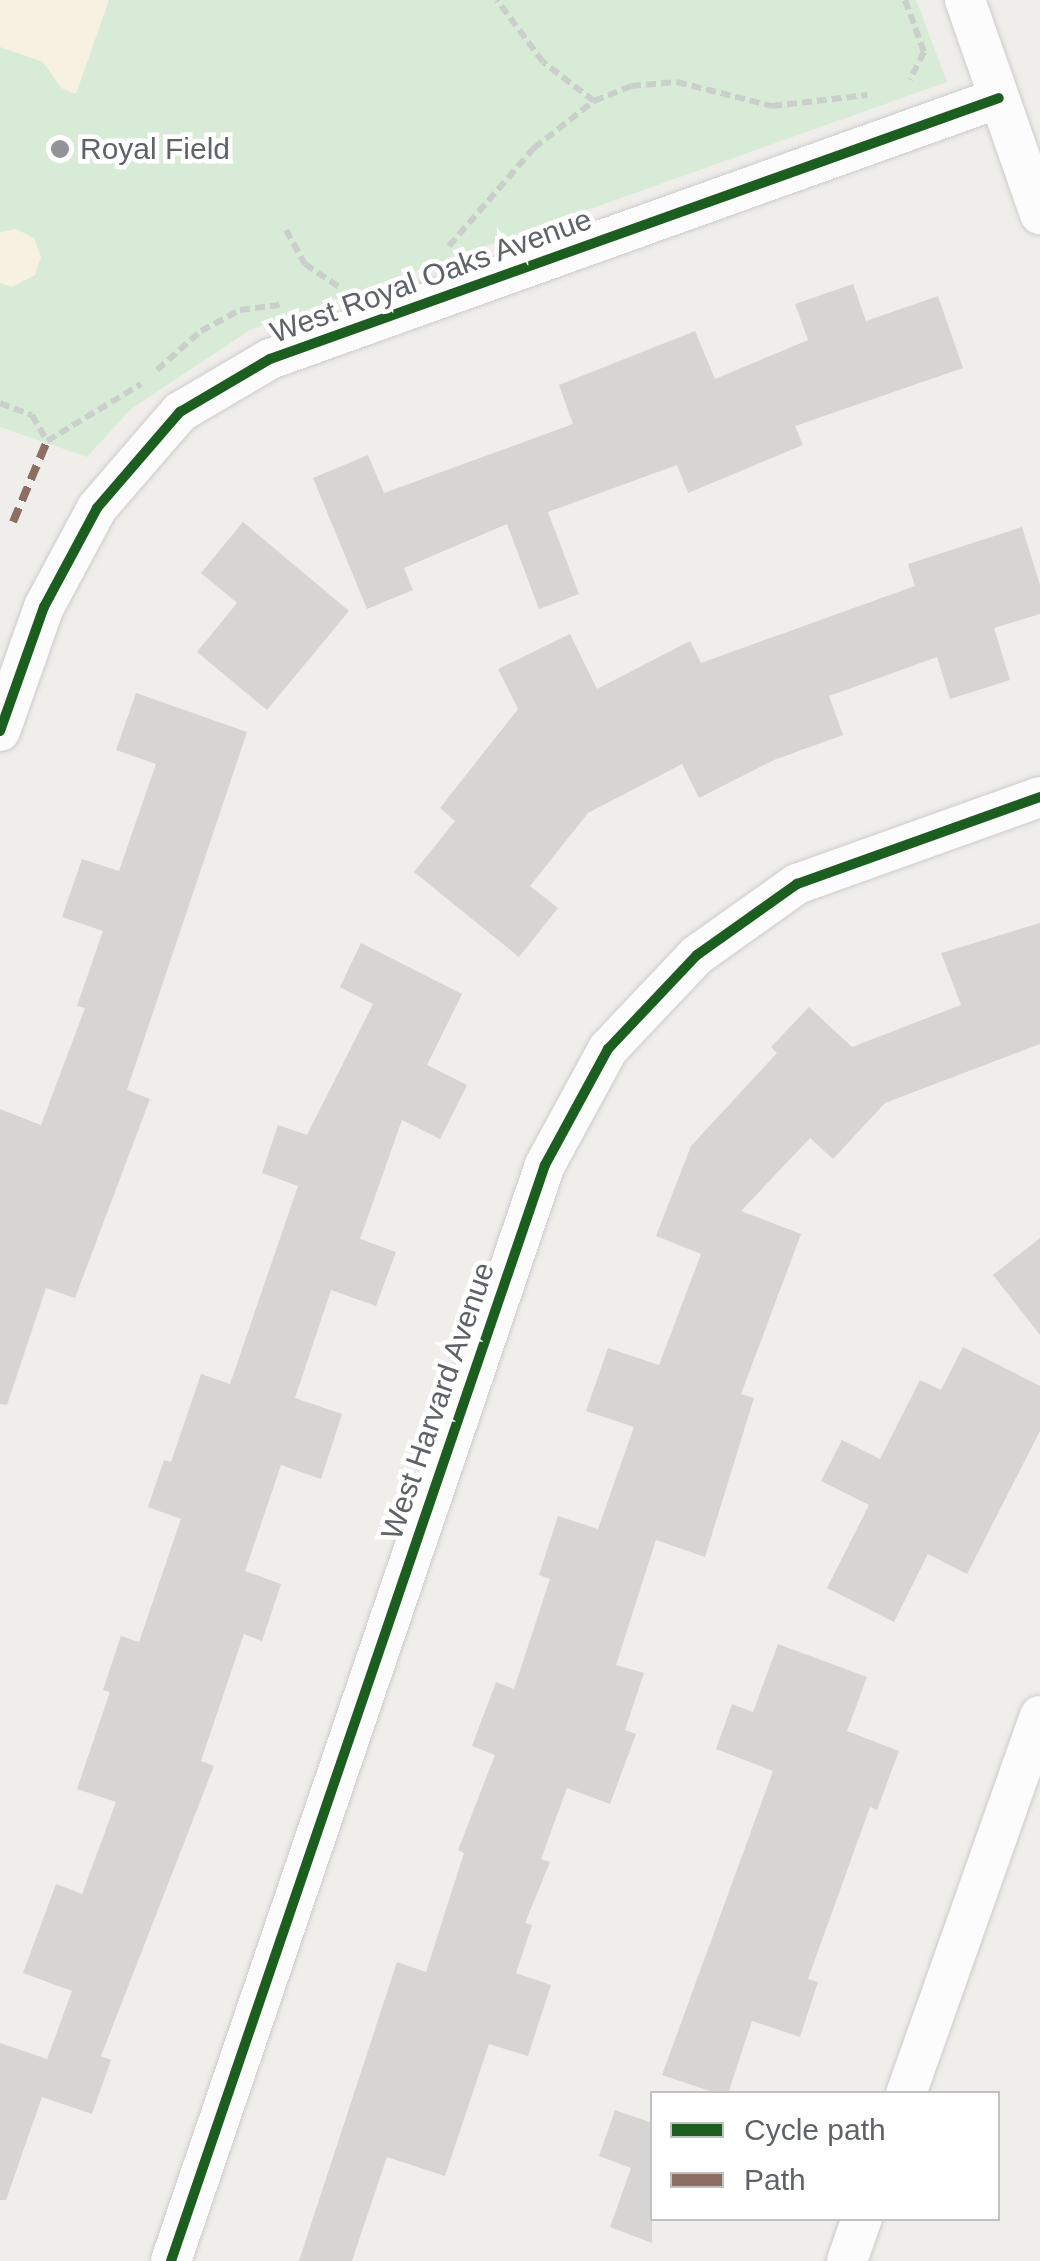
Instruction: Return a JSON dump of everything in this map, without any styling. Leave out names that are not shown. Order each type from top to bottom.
[{"type":"street","points":[[965,0],[1040,214]]},
{"type":"street","name":"West Royal Oaks Avenue","points":[[0,731],[44,607],[97,508],[180,412],[270,359],[999,98]]},
{"type":"street","name":"West Harvard Avenue","points":[[171,2261],[546,1165],[608,1050],[696,955],[797,884],[1040,798]]},
{"type":"street","points":[[907,2091],[1040,1716]]},
{"type":"street","points":[[847,2261],[861,2221]]},
{"type":"path","points":[[496,0],[542,62],[594,101]]},
{"type":"path","points":[[898,90],[916,75],[924,52],[904,0]]},
{"type":"path","points":[[431,254],[448,247],[534,148],[594,101],[631,86],[677,82],[772,106],[883,92]]},
{"type":"path","points":[[286,230],[305,264],[344,290]]},
{"type":"path","points":[[327,296],[362,283]]},
{"type":"path","points":[[0,404],[32,415],[47,441],[148,380],[201,332],[240,310],[292,304]]},
{"type":"green space","points":[[0,0],[916,0],[947,82],[250,330],[131,409],[87,457],[0,427]]},
{"type":"sand","points":[[0,0],[109,0],[76,94],[61,88],[43,62],[0,47]]},
{"type":"sand","points":[[16,229],[34,238],[41,257],[35,275],[12,287],[0,283],[0,232]]},
{"type":"building","points":[[853,284],[866,321],[938,296],[963,368],[795,426],[803,445],[688,493],[677,465],[548,512],[579,594],[539,609],[507,524],[404,568],[413,590],[367,609],[313,478],[368,455],[384,493],[573,424],[559,385],[695,331],[715,379],[808,340],[795,304]]},
{"type":"building","points":[[243,522],[349,611],[267,710],[197,652],[237,603],[201,573]]},
{"type":"building","points":[[1022,527],[1040,585],[1040,614],[994,628],[1010,680],[950,699],[937,657],[829,696],[843,735],[774,760],[699,798],[682,764],[588,813],[530,886],[558,908],[519,957],[414,872],[455,821],[440,808],[518,709],[498,669],[570,634],[597,689],[690,641],[701,663],[915,586],[908,564]]},
{"type":"building","points":[[136,693],[247,732],[127,1090],[150,1099],[75,1298],[46,1288],[7,1405],[0,1404],[0,1109],[41,1125],[85,1008],[77,1006],[103,931],[62,917],[82,859],[119,871],[156,764],[116,750]]},
{"type":"building","points":[[1040,923],[1040,1044],[885,1103],[833,1159],[810,1138],[741,1211],[801,1234],[741,1394],[754,1398],[705,1557],[656,1540],[616,1665],[644,1673],[625,1730],[636,1734],[610,1804],[567,1788],[541,1859],[550,1862],[525,1923],[532,1925],[516,1973],[551,1985],[528,2056],[489,2044],[445,2176],[387,2157],[352,2261],[299,2261],[397,1962],[426,1972],[464,1853],[458,1850],[495,1755],[472,1746],[496,1682],[514,1689],[550,1579],[539,1575],[558,1516],[598,1529],[634,1427],[586,1411],[608,1348],[659,1365],[701,1254],[656,1236],[691,1146],[777,1053],[771,1047],[809,1007],[852,1047],[961,1005],[941,953]]},
{"type":"building","points":[[361,943],[462,994],[427,1065],[467,1085],[440,1139],[402,1120],[360,1239],[396,1252],[376,1306],[331,1290],[295,1398],[342,1414],[321,1479],[281,1465],[245,1571],[281,1584],[262,1641],[244,1634],[201,1761],[214,1766],[101,2056],[111,2060],[92,2114],[42,2097],[6,2200],[0,2200],[0,2043],[47,2059],[72,1991],[23,1973],[56,1884],[82,1894],[116,1802],[77,1789],[110,1692],[103,1690],[121,1636],[139,1642],[181,1519],[148,1507],[164,1460],[171,1462],[201,1374],[230,1384],[298,1186],[262,1173],[278,1125],[307,1135],[373,1004],[340,987]]},
{"type":"building","points":[[1040,1238],[1040,1335],[993,1275]]},
{"type":"building","points":[[963,1347],[1040,1386],[1040,1431],[967,1574],[928,1554],[894,1622],[827,1588],[869,1505],[821,1481],[842,1440],[880,1459],[920,1380],[941,1390]]},
{"type":"building","points":[[778,1644],[867,1677],[847,1731],[899,1751],[877,1810],[870,1807],[808,1979],[818,1982],[800,2037],[752,2021],[729,2091],[710,2091],[662,2075],[773,1771],[716,1749],[732,1704],[753,1712]]},
{"type":"building","points":[[615,2110],[650,2122],[652,2243],[610,2227],[631,2168],[599,2156]]},
{"type":"marked path","points":[[13,522],[47,441]]},
{"type":"cycle path","points":[[0,731],[44,607],[97,508],[180,412],[270,359],[999,98]]},
{"type":"cycle path","points":[[171,2261],[545,1165],[608,1049],[697,955],[797,884],[1040,797]]},
{"type":"place","name":"Royal Field","points":[[60,149]]}]
